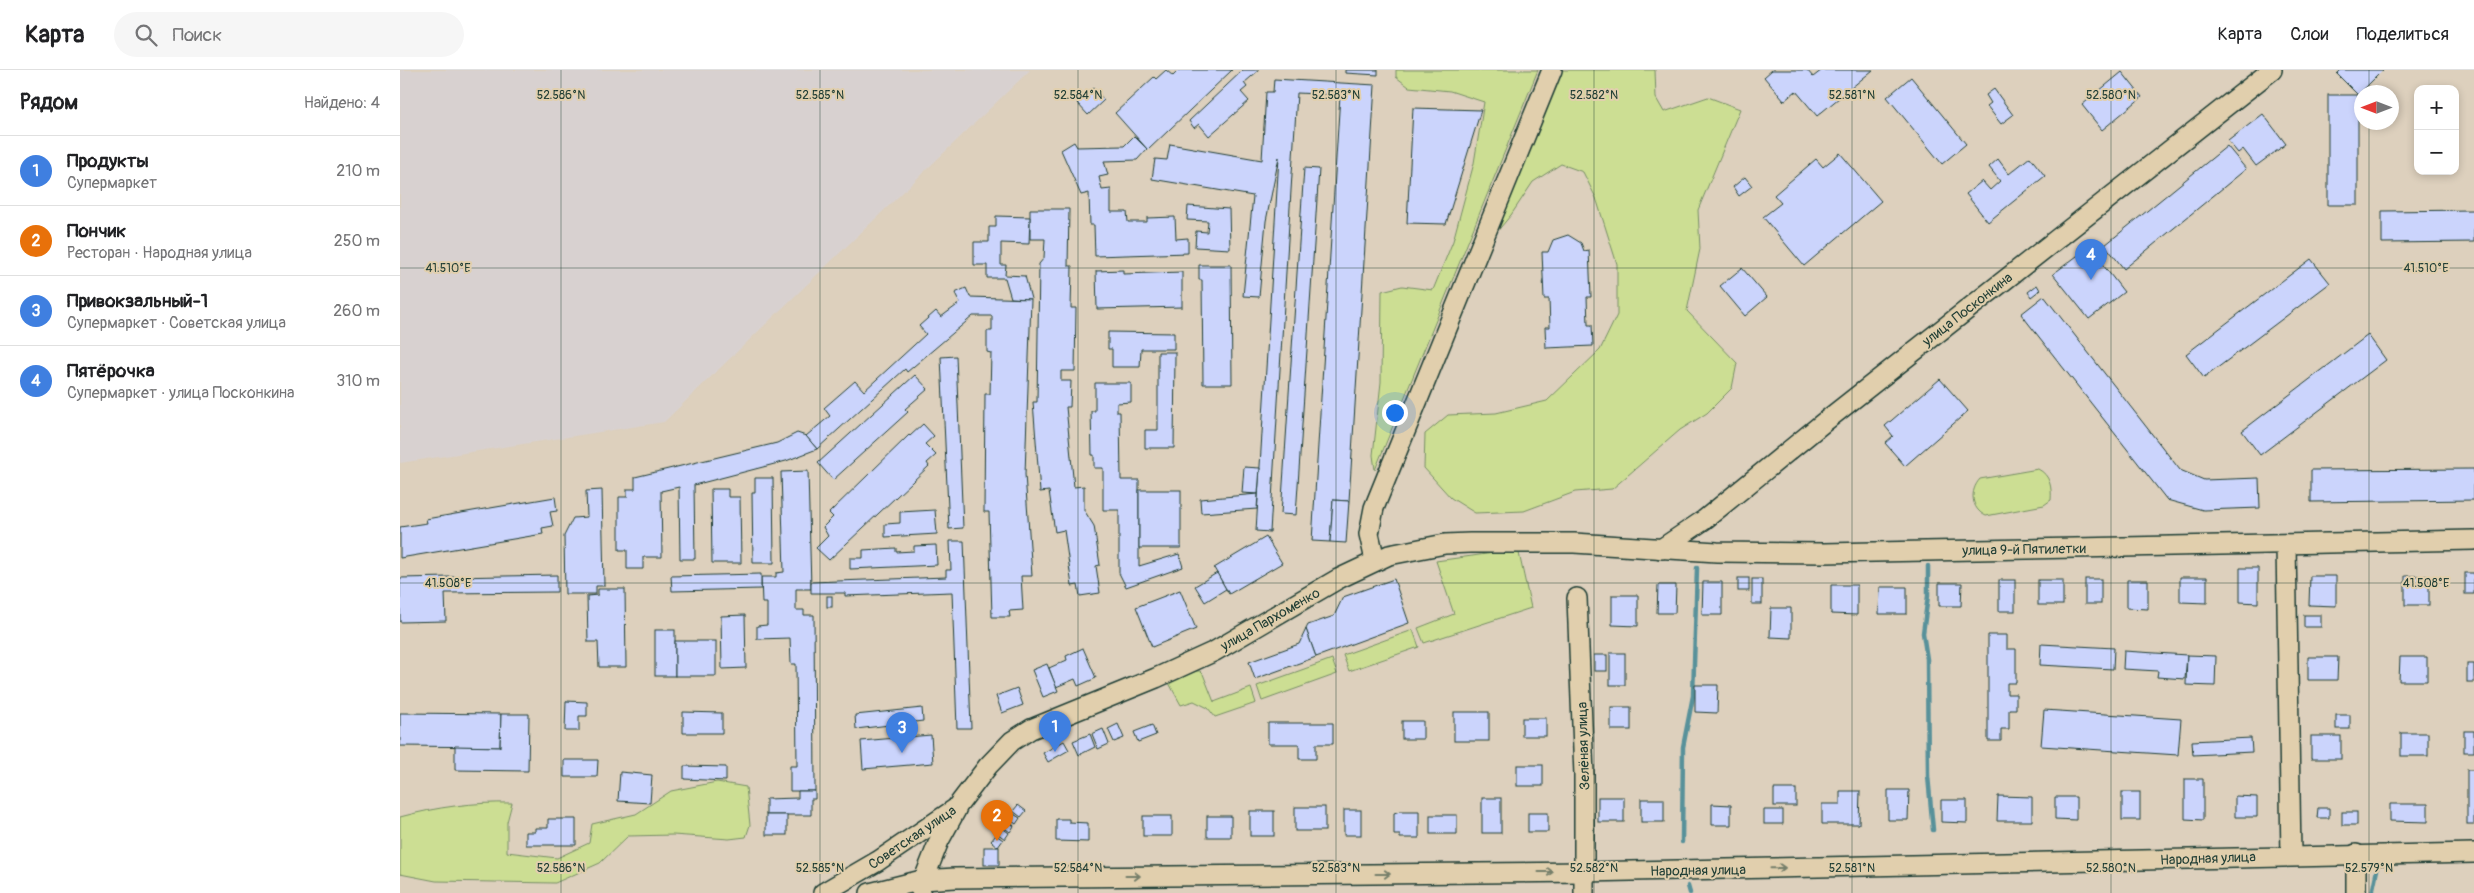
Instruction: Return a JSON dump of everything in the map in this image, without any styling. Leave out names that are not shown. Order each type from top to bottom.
[{"type":"street","points":[[1376,560],[1369,534],[1374,508],[1552,70]]},
{"type":"street","name":"улица Посконкина","points":[[1661,549],[1704,520],[1823,423],[2272,70]]},
{"type":"street","name":"улица 9-й Пятилетки","points":[[1574,543],[1717,552],[1824,553],[2474,540]]},
{"type":"street","name":"улица Пархоменко","points":[[988,766],[1012,742],[1037,725],[1156,678],[1215,651],[1376,560],[1390,555],[1445,544],[1574,543]]},
{"type":"street","points":[[2286,544],[2291,856]]},
{"type":"street","name":"Зелёная улица","points":[[1577,598],[1584,775],[1584,893]]},
{"type":"street","name":"Советская улица","points":[[823,893],[878,861],[956,808],[988,766]]},
{"type":"street","points":[[921,887],[956,808]]},
{"type":"street","name":"Народная улица","points":[[870,893],[921,887],[1084,876],[1584,872],[2356,854],[2474,853]]},
{"type":"street","points":[[2356,854],[2356,893]]},
{"type":"shaded area","points":[[400,70],[1030,70],[664,422],[400,463]]},
{"type":"green space","points":[[1396,70],[1538,70],[1375,470],[1373,455],[1381,382],[1382,291],[1402,286],[1433,290],[1453,241],[1474,163],[1484,102],[1450,91],[1409,87],[1396,77]]},
{"type":"green space","points":[[1561,70],[1655,70],[1656,98],[1664,112],[1708,97],[1740,109],[1698,210],[1700,249],[1687,311],[1737,363],[1732,388],[1707,413],[1680,430],[1612,489],[1575,492],[1524,511],[1475,513],[1451,498],[1424,468],[1425,434],[1448,415],[1496,413],[1547,401],[1600,350],[1617,315],[1617,264],[1596,198],[1583,172],[1561,164],[1533,182],[1511,215],[1490,240]]},
{"type":"green space","points":[[2038,469],[2048,478],[2051,491],[2051,500],[2044,505],[1986,516],[1977,509],[1973,494],[1976,484],[1980,479]]},
{"type":"green space","points":[[1501,552],[1519,553],[1531,608],[1424,643],[1418,628],[1454,614],[1436,561]]},
{"type":"green space","points":[[1413,630],[1419,647],[1349,671],[1343,655]]},
{"type":"green space","points":[[1332,659],[1337,674],[1262,701],[1257,686]]},
{"type":"green space","points":[[1200,671],[1203,674],[1214,702],[1251,688],[1256,703],[1215,717],[1208,708],[1194,701],[1181,705],[1169,683]]},
{"type":"green space","points":[[717,782],[746,787],[750,825],[746,837],[729,839],[673,835],[628,836],[600,863],[555,883],[436,881],[400,874],[400,817],[456,806],[512,803],[507,822],[507,852],[557,858],[589,843],[592,824],[636,814],[671,791]]},
{"type":"building","points":[[1166,70],[1173,76],[1179,70],[1232,70],[1148,150],[1115,113],[1154,77],[1156,79]]},
{"type":"building","points":[[1243,70],[1259,70],[1244,83],[1247,87],[1241,92],[1249,101],[1209,136],[1199,124],[1194,128],[1189,121]]},
{"type":"building","points":[[1345,70],[1378,70],[1378,75],[1345,73]]},
{"type":"building","points":[[1772,70],[1807,70],[1813,77],[1822,70],[1873,70],[1817,116],[1796,91],[1784,101],[1764,77]]},
{"type":"building","points":[[2341,70],[2383,70],[2368,85],[2354,85],[2354,91],[2337,74]]},
{"type":"building","points":[[2122,72],[2142,97],[2102,130],[2082,105]]},
{"type":"building","points":[[1911,77],[1966,144],[1942,164],[1887,97]]},
{"type":"building","points":[[1274,79],[1375,85],[1349,501],[1333,500],[1330,542],[1312,541],[1340,95],[1297,93],[1270,532],[1256,531],[1279,157],[1266,221],[1259,297],[1243,296],[1253,196],[1152,179],[1155,159],[1167,160],[1170,144],[1262,160],[1266,92],[1273,92]]},
{"type":"building","points":[[1093,88],[1104,100],[1088,115],[1077,103]]},
{"type":"building","points":[[1994,89],[2013,115],[2001,124],[1987,106],[1991,103],[1986,95]]},
{"type":"building","points":[[2328,95],[2354,95],[2354,130],[2358,130],[2358,205],[2328,205]]},
{"type":"building","points":[[1413,108],[1481,110],[1446,224],[1407,223]]},
{"type":"building","points":[[2263,114],[2286,144],[2256,166],[2243,149],[2238,153],[2228,141]]},
{"type":"building","points":[[1134,136],[1147,149],[1137,160],[1104,161],[1108,175],[1099,177],[1102,190],[1111,189],[1111,212],[1127,212],[1128,222],[1147,222],[1147,218],[1175,217],[1176,239],[1188,238],[1188,253],[1095,256],[1094,225],[1090,225],[1089,193],[1081,195],[1061,150],[1074,142],[1077,147],[1124,146]]},
{"type":"building","points":[[2227,146],[2246,169],[2124,269],[2105,245]]},
{"type":"building","points":[[1840,153],[1881,201],[1804,266],[1763,217],[1781,203],[1774,195],[1816,159],[1823,167]]},
{"type":"building","points":[[2030,157],[2045,176],[1988,222],[1966,194],[1982,181],[1990,190],[2000,181],[1989,167],[1998,159],[2009,174]]},
{"type":"building","points":[[1304,168],[1319,169],[1296,515],[1281,514]]},
{"type":"building","points":[[1745,177],[1752,186],[1739,196],[1733,187]]},
{"type":"building","points":[[1188,206],[1229,209],[1230,249],[1195,247],[1196,231],[1207,232],[1208,221],[1187,220]]},
{"type":"building","points":[[1030,209],[1069,209],[1068,266],[1072,266],[1071,308],[1076,308],[1075,371],[1061,371],[1061,381],[1071,381],[1070,407],[1066,407],[1074,487],[1084,486],[1084,510],[1094,526],[1100,565],[1096,566],[1100,593],[1080,596],[1078,585],[1072,586],[1064,530],[1055,532],[1049,491],[1040,492],[1033,402],[1037,402],[1039,264],[1044,258],[1045,239],[1030,239]]},
{"type":"building","points":[[2474,210],[2474,242],[2382,243],[2382,211]]},
{"type":"building","points":[[996,216],[1030,217],[1029,244],[1001,243],[1001,265],[1006,265],[1005,275],[1025,276],[1031,299],[1011,298],[1005,278],[987,278],[987,265],[974,265],[974,242],[989,242],[989,227],[996,227]]},
{"type":"building","points":[[1568,235],[1581,243],[1584,251],[1589,250],[1591,297],[1587,297],[1588,325],[1592,325],[1593,346],[1546,348],[1545,327],[1550,327],[1549,299],[1544,299],[1542,252],[1548,252],[1553,240]]},
{"type":"building","points":[[2089,247],[2124,292],[2089,319],[2053,274]]},
{"type":"building","points":[[2311,259],[2330,283],[2204,378],[2186,354]]},
{"type":"building","points":[[1199,265],[1231,265],[1232,384],[1203,384],[1202,280],[1199,280]]},
{"type":"building","points":[[1742,268],[1767,297],[1745,316],[1720,286]]},
{"type":"building","points":[[1123,270],[1123,274],[1182,272],[1182,307],[1097,309],[1096,271]]},
{"type":"building","points":[[2037,285],[2040,290],[2031,297],[2028,292]]},
{"type":"building","points":[[966,288],[970,297],[1031,299],[1025,474],[1032,576],[1021,576],[1023,610],[1009,611],[1010,617],[992,617],[989,512],[984,512],[985,394],[990,394],[991,353],[987,352],[987,331],[992,331],[992,316],[973,316],[907,372],[905,369],[817,449],[806,436],[830,416],[824,408],[855,381],[864,391],[926,334],[919,326],[936,311],[941,317],[960,303],[955,293]]},
{"type":"building","points":[[2044,296],[2180,470],[2204,480],[2259,478],[2260,508],[2203,510],[2167,500],[2021,314]]},
{"type":"building","points":[[1108,332],[1174,333],[1174,349],[1141,349],[1140,367],[1112,367],[1112,349],[1108,349]]},
{"type":"building","points":[[2368,335],[2386,360],[2260,455],[2242,431]]},
{"type":"building","points":[[1158,352],[1175,352],[1174,448],[1145,448],[1145,430],[1158,430]]},
{"type":"building","points":[[956,356],[963,528],[949,529],[941,357]]},
{"type":"building","points":[[915,375],[928,389],[905,409],[908,412],[833,480],[818,463]]},
{"type":"building","points":[[1940,379],[1968,411],[1905,466],[1885,443],[1893,436],[1885,426]]},
{"type":"building","points":[[1095,383],[1131,383],[1131,402],[1117,403],[1117,412],[1120,412],[1121,480],[1139,480],[1139,566],[1179,554],[1183,567],[1126,587],[1119,573],[1119,510],[1103,510],[1103,468],[1094,468],[1094,455],[1092,455],[1091,411],[1095,411]]},
{"type":"building","points":[[923,424],[934,436],[925,444],[936,455],[927,463],[929,466],[829,560],[816,548],[828,536],[823,527],[833,517],[829,513],[909,435]]},
{"type":"building","points":[[797,433],[806,436],[817,449],[786,461],[694,485],[695,559],[680,559],[679,487],[661,491],[662,557],[643,557],[643,569],[627,569],[627,550],[619,550],[619,497],[627,497],[627,489],[635,489],[635,477],[777,443]]},
{"type":"building","points":[[1244,467],[1260,468],[1258,494],[1242,493]]},
{"type":"building","points":[[2474,469],[2474,500],[2311,502],[2311,470]]},
{"type":"building","points":[[808,471],[811,589],[796,589],[796,610],[804,610],[804,615],[814,615],[815,791],[790,791],[790,766],[797,766],[796,664],[791,664],[790,638],[757,639],[757,626],[767,625],[767,603],[762,603],[761,577],[776,577],[776,573],[784,572],[781,472]]},
{"type":"building","points":[[755,478],[773,478],[774,563],[753,563],[752,493],[755,493]]},
{"type":"building","points":[[711,489],[728,489],[728,497],[740,497],[741,563],[712,563]]},
{"type":"building","points":[[602,490],[604,586],[596,586],[596,594],[565,594],[564,536],[573,518],[587,517],[586,491]]},
{"type":"building","points":[[1139,490],[1181,490],[1181,548],[1139,548]]},
{"type":"building","points":[[1258,494],[1257,509],[1201,513],[1200,499]]},
{"type":"building","points":[[555,497],[557,511],[550,512],[553,526],[542,528],[543,534],[400,558],[400,527],[427,523],[426,519]]},
{"type":"building","points":[[1333,500],[1349,501],[1346,543],[1330,542]]},
{"type":"building","points":[[935,510],[937,534],[885,537],[885,524],[900,523],[900,512]]},
{"type":"building","points":[[1266,537],[1282,563],[1229,594],[1214,568]]},
{"type":"building","points":[[950,541],[964,541],[971,728],[957,728],[952,592],[845,596],[845,593],[811,593],[811,582],[946,577],[946,570],[951,570]]},
{"type":"building","points":[[936,545],[937,565],[850,569],[850,558],[863,558],[863,550],[896,548],[896,552],[914,551],[914,546]]},
{"type":"building","points":[[2240,568],[2258,568],[2258,603],[2240,602]]},
{"type":"building","points":[[1217,573],[1226,589],[1205,602],[1195,586]]},
{"type":"building","points":[[2465,573],[2474,573],[2474,594],[2465,594]]},
{"type":"building","points":[[761,574],[761,589],[672,591],[671,576]]},
{"type":"building","points":[[557,575],[557,592],[445,593],[446,621],[400,622],[400,578]]},
{"type":"building","points":[[2310,576],[2336,576],[2336,606],[2309,605]]},
{"type":"building","points":[[2405,576],[2429,576],[2429,605],[2405,605]]},
{"type":"building","points":[[2180,577],[2207,577],[2207,603],[2180,602]]},
{"type":"building","points":[[1738,578],[1749,578],[1749,591],[1738,591]]},
{"type":"building","points":[[1394,579],[1409,623],[1316,657],[1306,629],[1308,625],[1334,616],[1343,597]]},
{"type":"building","points":[[1752,579],[1762,579],[1762,604],[1752,604]]},
{"type":"building","points":[[2085,579],[2101,579],[2101,604],[2085,604]]},
{"type":"building","points":[[1999,580],[2015,580],[2015,611],[1999,611]]},
{"type":"building","points":[[2038,580],[2063,580],[2063,605],[2038,605]]},
{"type":"building","points":[[2127,580],[2148,580],[2148,609],[2127,608]]},
{"type":"building","points":[[1703,582],[1722,582],[1722,615],[1702,615]]},
{"type":"building","points":[[1939,583],[1962,583],[1961,606],[1939,606]]},
{"type":"building","points":[[1658,585],[1676,585],[1675,613],[1657,613]]},
{"type":"building","points":[[1831,585],[1857,585],[1857,615],[1831,614]]},
{"type":"building","points":[[1880,587],[1907,587],[1907,614],[1879,614]]},
{"type":"building","points":[[598,589],[625,589],[626,667],[599,667],[598,642],[588,642],[587,596],[598,595]]},
{"type":"building","points":[[1180,590],[1196,629],[1152,647],[1136,607]]},
{"type":"building","points":[[1612,595],[1638,595],[1638,626],[1612,625]]},
{"type":"building","points":[[827,596],[832,596],[832,607],[827,607]]},
{"type":"building","points":[[1771,608],[1791,608],[1791,638],[1770,637]]},
{"type":"building","points":[[745,615],[746,668],[722,669],[721,616]]},
{"type":"building","points":[[2304,615],[2321,615],[2321,627],[2304,627]]},
{"type":"building","points":[[1306,629],[1316,657],[1255,679],[1249,662],[1299,644]]},
{"type":"building","points":[[655,630],[675,630],[675,676],[655,676]]},
{"type":"building","points":[[1988,635],[2007,635],[2007,649],[2016,649],[2016,683],[2007,683],[2007,694],[2016,694],[2016,709],[2009,709],[2009,729],[2001,729],[2001,741],[1988,741]]},
{"type":"building","points":[[675,641],[716,641],[716,676],[675,676]]},
{"type":"building","points":[[2041,644],[2114,648],[2113,669],[2040,665]]},
{"type":"building","points":[[1083,648],[1096,678],[1078,686],[1075,679],[1056,687],[1049,668],[1067,660],[1066,656]]},
{"type":"building","points":[[2124,651],[2187,655],[2185,679],[2157,677],[2158,671],[2123,669]]},
{"type":"building","points":[[1610,653],[1625,653],[1625,685],[1610,685]]},
{"type":"building","points":[[1594,655],[1607,655],[1607,671],[1594,671]]},
{"type":"building","points":[[2187,655],[2216,656],[2215,686],[2186,685]]},
{"type":"building","points":[[2308,657],[2338,657],[2337,680],[2308,680]]},
{"type":"building","points":[[2400,657],[2427,657],[2427,681],[2399,681]]},
{"type":"building","points":[[1047,664],[1058,691],[1043,697],[1032,670]]},
{"type":"building","points":[[2467,664],[2474,664],[2474,682],[2467,682]]},
{"type":"building","points":[[1695,685],[1718,685],[1717,713],[1695,712]]},
{"type":"building","points":[[1017,688],[1023,705],[1002,713],[996,696]]},
{"type":"building","points":[[566,701],[587,702],[587,716],[579,716],[579,731],[565,731]]},
{"type":"building","points":[[1611,707],[1631,707],[1631,730],[1611,730]]},
{"type":"building","points":[[922,708],[923,721],[856,729],[855,715]]},
{"type":"building","points":[[2044,710],[2181,719],[2178,755],[2041,746]]},
{"type":"building","points":[[683,712],[722,713],[722,733],[683,733]]},
{"type":"building","points":[[1454,712],[1489,712],[1489,741],[1454,741]]},
{"type":"building","points":[[400,713],[501,714],[500,747],[400,746]]},
{"type":"building","points":[[501,714],[529,714],[528,771],[455,770],[455,746],[500,747]]},
{"type":"building","points":[[2336,715],[2350,715],[2350,729],[2336,729]]},
{"type":"building","points":[[1522,718],[1546,718],[1546,736],[1522,736]]},
{"type":"building","points":[[1402,721],[1423,721],[1423,739],[1402,739]]},
{"type":"building","points":[[1268,723],[1333,723],[1333,744],[1316,744],[1316,759],[1299,759],[1299,744],[1268,744]]},
{"type":"building","points":[[1118,724],[1124,738],[1114,742],[1108,729]]},
{"type":"building","points":[[1152,725],[1156,735],[1138,742],[1134,732]]},
{"type":"building","points":[[1103,729],[1109,744],[1098,749],[1092,734]]},
{"type":"building","points":[[2464,731],[2474,731],[2474,752],[2464,752]]},
{"type":"building","points":[[2401,733],[2428,733],[2428,756],[2401,756]]},
{"type":"building","points":[[1090,734],[1095,747],[1079,755],[1073,741]]},
{"type":"building","points":[[931,735],[933,763],[863,769],[861,741]]},
{"type":"building","points":[[2311,736],[2341,736],[2341,759],[2311,759]]},
{"type":"building","points":[[2251,738],[2252,752],[2193,755],[2192,741]]},
{"type":"building","points":[[1064,741],[1069,750],[1048,762],[1043,753]]},
{"type":"building","points":[[564,760],[598,760],[597,777],[564,777]]},
{"type":"building","points":[[1517,765],[1543,765],[1543,786],[1517,786]]},
{"type":"building","points":[[684,766],[726,767],[726,781],[684,779]]},
{"type":"building","points":[[2467,770],[2474,770],[2474,824],[2467,824]]},
{"type":"building","points":[[620,772],[652,775],[650,803],[618,801]]},
{"type":"building","points":[[2185,779],[2203,779],[2203,820],[2185,819]]},
{"type":"building","points":[[1774,789],[1796,789],[1796,806],[1774,806]]},
{"type":"building","points":[[1888,790],[1909,790],[1908,820],[1888,820]]},
{"type":"building","points":[[798,791],[815,791],[815,799],[811,799],[811,815],[766,815],[766,799],[798,798]]},
{"type":"building","points":[[1840,791],[1860,791],[1859,824],[1822,824],[1822,804],[1840,804]]},
{"type":"building","points":[[2122,792],[2140,792],[2140,820],[2122,820]]},
{"type":"building","points":[[1998,796],[2032,797],[2032,821],[1997,821]]},
{"type":"building","points":[[2235,796],[2257,797],[2257,817],[2235,817]]},
{"type":"building","points":[[1598,797],[1624,797],[1624,822],[1598,822]]},
{"type":"building","points":[[2055,797],[2076,797],[2076,820],[2055,819]]},
{"type":"building","points":[[1482,798],[1501,798],[1501,833],[1482,833]]},
{"type":"building","points":[[1641,799],[1664,799],[1664,822],[1641,822]]},
{"type":"building","points":[[1941,800],[1967,800],[1967,823],[1941,822]]},
{"type":"building","points":[[1712,804],[1731,805],[1731,825],[1712,825]]},
{"type":"building","points":[[2390,804],[2428,804],[2428,822],[2390,821]]},
{"type":"building","points":[[1018,805],[1026,811],[1021,817],[1013,811]]},
{"type":"building","points":[[1295,807],[1325,807],[1325,831],[1295,831]]},
{"type":"building","points":[[2318,808],[2329,808],[2329,818],[2317,818]]},
{"type":"building","points":[[1344,810],[1361,810],[1361,835],[1344,835]]},
{"type":"building","points":[[1764,810],[1783,810],[1783,824],[1764,824]]},
{"type":"building","points":[[1250,811],[1274,811],[1274,836],[1250,836]]},
{"type":"building","points":[[1400,811],[1419,811],[1419,838],[1400,838],[1400,835],[1394,835],[1394,813]]},
{"type":"building","points":[[2342,812],[2357,812],[2357,825],[2342,825]]},
{"type":"building","points":[[1012,813],[1020,818],[1016,824],[1008,818]]},
{"type":"building","points":[[1528,813],[1548,813],[1548,832],[1528,832]]},
{"type":"building","points":[[766,815],[787,815],[787,835],[766,835]]},
{"type":"building","points":[[1430,815],[1457,815],[1457,834],[1430,834]]},
{"type":"building","points":[[1143,816],[1172,816],[1172,836],[1143,836]]},
{"type":"building","points":[[1207,816],[1231,816],[1231,837],[1207,837]]},
{"type":"building","points":[[548,819],[576,819],[576,845],[526,845],[526,832],[535,832],[535,828],[548,828]]},
{"type":"building","points":[[1056,819],[1069,819],[1069,822],[1088,823],[1088,842],[1056,841]]},
{"type":"building","points":[[1007,820],[1014,826],[1010,832],[1002,826]]},
{"type":"building","points":[[1001,827],[1009,833],[1005,839],[997,833]]},
{"type":"building","points":[[996,835],[1003,840],[998,847],[991,841]]},
{"type":"building","points":[[984,847],[999,847],[999,865],[984,865]]},
{"type":"waterway","points":[[1928,566],[1928,596],[1923,633],[1927,659],[1928,776],[1933,830]]},
{"type":"waterway","points":[[1682,842],[1683,747],[1693,696],[1697,568]]},
{"type":"waterway","points":[[2372,893],[2377,870]]},
{"type":"waterway","points":[[1688,886],[1690,893]]},
{"type":"place","name":"Пятёрочка","points":[[2091,280]]},
{"type":"place","name":"Продукты","points":[[1055,752]]},
{"type":"place","name":"Привокзальный-1","points":[[902,753]]},
{"type":"place","name":"Пончик","points":[[997,841]]}]
